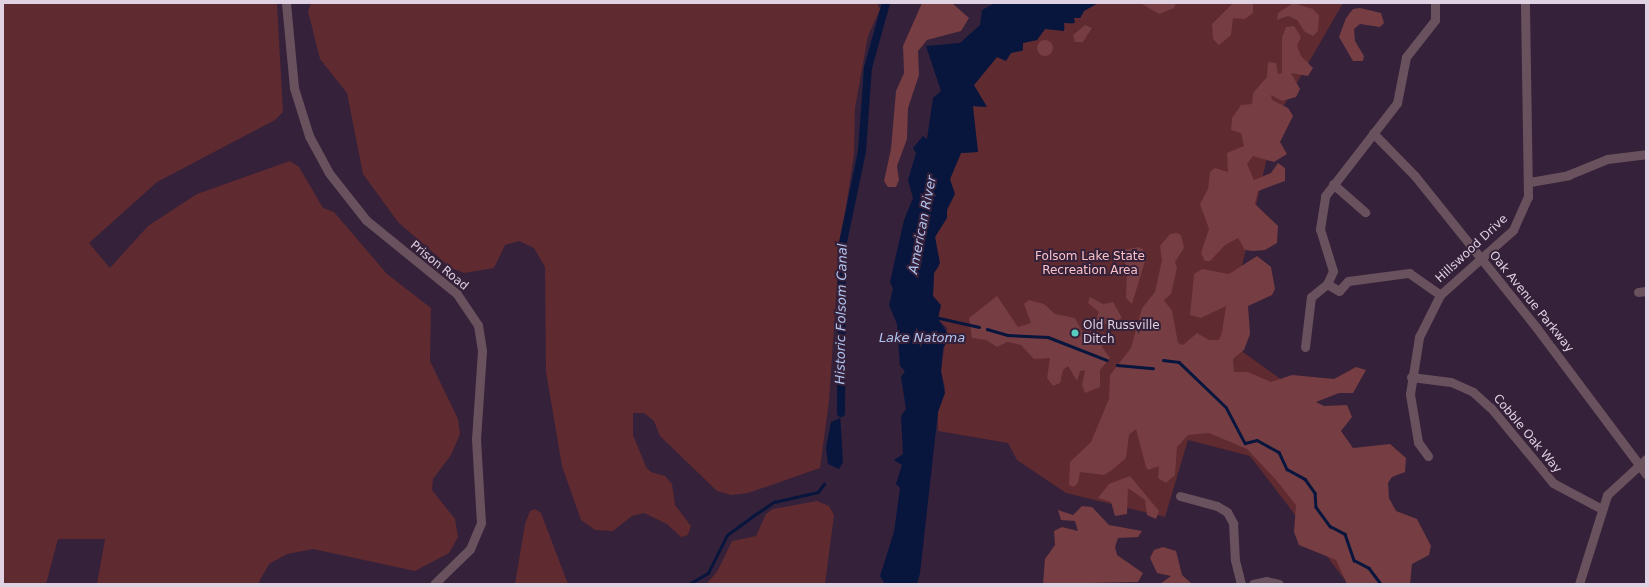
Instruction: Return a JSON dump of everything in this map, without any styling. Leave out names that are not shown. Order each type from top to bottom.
[{"type":"street","name":"Prison Road","points":[[286,3],[294,88],[309,136],[329,173],[366,220],[457,294],[478,325],[482,351],[476,439],[481,523],[470,549],[434,584]]},
{"type":"street","points":[[1348,281],[1334,271],[1320,230],[1322,206],[1333,184],[1397,103],[1404,63],[1435,20],[1435,3]]},
{"type":"street","name":"Hillswood Drive","points":[[1428,456],[1418,442],[1411,377],[1419,337],[1440,295],[1482,260],[1517,224],[1527,204],[1530,182],[1525,3]]},
{"type":"street","name":"Oak Avenue Parkway","points":[[1374,134],[1415,176],[1536,326],[1643,462],[1646,474]]},
{"type":"street","points":[[1530,182],[1562,177],[1608,159],[1646,154]]},
{"type":"street","points":[[1333,184],[1365,212]]},
{"type":"street","points":[[1305,347],[1310,297],[1327,284],[1334,271]]},
{"type":"street","points":[[1327,284],[1340,290],[1348,281],[1409,273],[1440,295]]},
{"type":"street","name":"Cobble Oak Way","points":[[1411,377],[1451,382],[1473,392],[1491,408],[1553,483],[1600,508]]},
{"type":"street","points":[[1579,584],[1600,508],[1614,486],[1643,462]]},
{"type":"street","points":[[1180,496],[1217,506],[1227,512],[1232,523],[1235,560],[1241,584]]},
{"type":"street","points":[[1253,584],[1266,581],[1278,584]]},
{"type":"green space","points":[[3,3],[277,3],[283,112],[275,120],[157,182],[89,243],[110,268],[148,226],[197,194],[290,161],[299,167],[323,208],[334,212],[387,274],[431,308],[430,361],[458,419],[460,434],[451,455],[433,479],[432,490],[455,519],[458,537],[449,553],[415,571],[313,549],[287,554],[269,564],[258,584],[97,584],[105,539],[58,539],[46,584],[3,584]]},
{"type":"green space","points":[[311,3],[877,3],[880,9],[868,36],[855,108],[854,154],[839,254],[829,401],[820,468],[748,493],[731,495],[717,491],[660,436],[654,421],[644,413],[633,413],[633,435],[646,467],[651,472],[665,476],[672,484],[675,505],[691,526],[688,535],[681,537],[667,524],[644,513],[632,516],[613,531],[595,530],[581,520],[562,466],[546,372],[545,267],[534,248],[519,241],[505,245],[494,268],[464,273],[451,268],[398,222],[363,174],[347,93],[320,59],[308,11]]},
{"type":"green space","name":"Folsom Lake State Recreation Area","points":[[1098,3],[1343,3],[1276,119],[1225,339],[1304,396],[1382,506],[1348,584],[1250,456],[1188,440],[1165,517],[1066,493],[1017,460],[1008,443],[938,431],[938,412],[945,388],[941,371],[947,328],[938,319],[937,301],[933,296],[934,273],[939,267],[935,237],[953,198],[950,179],[961,153],[978,152],[972,106],[983,107],[974,85],[997,57],[1003,59],[1011,53],[1023,51],[1023,43],[1037,40],[1045,29],[1065,29],[1064,23],[1073,24],[1074,18],[1080,18],[1084,11]]},
{"type":"green space","points":[[817,501],[829,506],[834,515],[825,584],[706,584],[717,572],[732,541],[756,536],[766,514],[773,509]]},
{"type":"green space","points":[[535,509],[541,513],[568,584],[515,584],[525,524],[530,511]]},
{"type":"shaded area","points":[[922,3],[952,3],[969,18],[961,31],[927,40],[918,51],[919,75],[908,108],[907,139],[897,166],[899,180],[896,187],[888,187],[884,181],[891,149],[896,91],[904,73],[903,46]]},
{"type":"shaded area","points":[[1176,3],[1174,8],[1159,14],[1142,4]]},
{"type":"shaded area","points":[[1233,3],[1253,3],[1253,13],[1245,19],[1233,18],[1231,35],[1219,45],[1213,39],[1212,24]]},
{"type":"shaded area","points":[[1293,3],[1313,9],[1319,15],[1318,31],[1313,36],[1305,32],[1297,20],[1288,16],[1277,20],[1278,13]]},
{"type":"shaded area","points":[[1360,8],[1381,13],[1384,23],[1380,27],[1360,24],[1354,29],[1355,41],[1364,56],[1363,61],[1353,61],[1339,37],[1346,18],[1353,9]]},
{"type":"shaded area","points":[[1085,25],[1092,28],[1083,42],[1075,42],[1073,35]]},
{"type":"shaded area","points":[[1294,26],[1301,37],[1297,46],[1301,56],[1313,68],[1308,76],[1291,73],[1300,89],[1296,97],[1282,101],[1271,95],[1272,100],[1288,108],[1293,116],[1280,142],[1287,154],[1274,162],[1253,156],[1247,164],[1254,180],[1271,173],[1278,163],[1285,168],[1285,181],[1258,191],[1255,204],[1278,226],[1277,243],[1265,250],[1245,250],[1238,238],[1225,245],[1210,261],[1205,261],[1201,253],[1209,229],[1200,204],[1208,189],[1210,172],[1215,168],[1228,172],[1227,153],[1244,146],[1241,133],[1231,130],[1232,118],[1241,105],[1252,104],[1253,93],[1267,77],[1268,62],[1276,63],[1278,74],[1282,73],[1282,37],[1286,27]]},
{"type":"shaded area","points":[[1045,40],[1051,42],[1053,48],[1051,54],[1045,56],[1039,54],[1037,48],[1039,42]]},
{"type":"shaded area","points":[[1177,233],[1181,235],[1184,248],[1175,262],[1177,268],[1171,294],[1164,300],[1172,311],[1178,343],[1183,345],[1197,333],[1209,340],[1219,340],[1222,332],[1226,306],[1201,318],[1190,315],[1194,274],[1202,269],[1229,274],[1257,256],[1271,267],[1275,289],[1272,295],[1248,306],[1250,334],[1244,350],[1233,359],[1234,372],[1248,372],[1271,382],[1292,375],[1334,379],[1356,367],[1366,370],[1353,393],[1339,393],[1316,402],[1324,406],[1347,405],[1352,417],[1341,431],[1353,448],[1390,444],[1406,458],[1405,472],[1392,477],[1388,483],[1389,498],[1396,511],[1417,519],[1431,546],[1429,555],[1412,564],[1410,584],[1347,584],[1336,560],[1299,545],[1294,532],[1296,505],[1277,481],[1247,449],[1209,433],[1188,435],[1177,447],[1175,475],[1166,483],[1158,478],[1159,466],[1148,470],[1146,467],[1136,429],[1129,435],[1126,458],[1112,470],[1104,475],[1080,472],[1078,483],[1074,487],[1069,485],[1070,462],[1091,442],[1109,399],[1110,375],[1131,348],[1142,308],[1155,292],[1162,260],[1160,246],[1170,234]]},
{"type":"shaded area","points":[[1138,247],[1143,249],[1145,261],[1132,304],[1126,298],[1127,267],[1121,255],[1124,250]]},
{"type":"shaded area","points":[[997,296],[1018,327],[1031,323],[1024,304],[1029,300],[1044,304],[1055,314],[1075,318],[1085,337],[1096,339],[1104,333],[1102,347],[1110,358],[1100,370],[1100,387],[1085,393],[1082,385],[1085,370],[1080,371],[1077,381],[1068,366],[1063,370],[1060,383],[1053,386],[1047,378],[1050,358],[1034,359],[1021,345],[1007,342],[997,347],[986,340],[972,338],[969,318]]},
{"type":"shaded area","points":[[1090,297],[1103,304],[1113,302],[1122,318],[1110,325],[1100,323],[1096,319],[1099,312],[1088,303]]},
{"type":"shaded area","points":[[1130,476],[1159,511],[1156,519],[1147,515],[1145,500],[1128,488],[1127,514],[1115,516],[1111,502],[1098,498],[1109,484]]},
{"type":"shaded area","points":[[1082,506],[1092,507],[1109,525],[1142,531],[1138,537],[1118,538],[1115,547],[1117,555],[1143,573],[1138,582],[1043,584],[1045,559],[1055,545],[1054,531],[1062,527],[1078,531],[1075,521],[1061,520],[1058,510],[1073,515]]},
{"type":"shaded area","points":[[1163,547],[1176,551],[1182,575],[1192,584],[1160,584],[1171,576],[1157,573],[1150,558],[1154,550]]},
{"type":"water","name":"Lake Natoma","points":[[995,3],[1098,3],[1084,11],[1080,18],[1074,18],[1075,23],[1064,23],[1064,31],[1045,29],[1037,40],[1023,43],[1023,50],[1011,53],[1006,61],[997,57],[974,85],[987,107],[973,106],[978,152],[961,153],[950,179],[955,194],[947,209],[947,218],[935,237],[940,263],[934,273],[933,296],[941,305],[938,319],[950,337],[943,348],[941,371],[945,393],[938,412],[920,573],[917,584],[885,584],[880,576],[894,532],[900,488],[896,484],[902,465],[894,460],[903,454],[901,416],[906,409],[901,377],[905,371],[900,366],[897,324],[889,305],[893,289],[890,282],[904,220],[913,198],[908,180],[916,153],[913,148],[923,136],[927,139],[933,98],[941,91],[926,46],[960,43],[980,25],[982,10]]},
{"type":"water","points":[[840,413],[843,462],[839,469],[828,464],[826,448],[831,422],[840,418]]},
{"type":"waterway","name":"Historic Folsom Canal","points":[[841,413],[842,247],[862,151],[868,68],[886,3]]},
{"type":"waterway","points":[[935,317],[979,327]]},
{"type":"waterway","points":[[987,329],[1008,335],[1048,337],[1107,360]]},
{"type":"waterway","points":[[1163,360],[1179,362],[1226,407],[1245,443],[1257,440],[1279,452],[1287,469],[1305,479],[1315,493],[1316,507],[1330,526],[1345,534],[1354,560],[1369,568],[1381,584]]},
{"type":"waterway","points":[[1117,365],[1153,368]]},
{"type":"waterway","points":[[689,584],[708,573],[727,535],[774,502],[818,492],[824,484]]},
{"type":"place","name":"Old Russville Ditch","points":[[1075,333]]},
{"type":"water label","name":"American River","points":[[923,225]]}]
